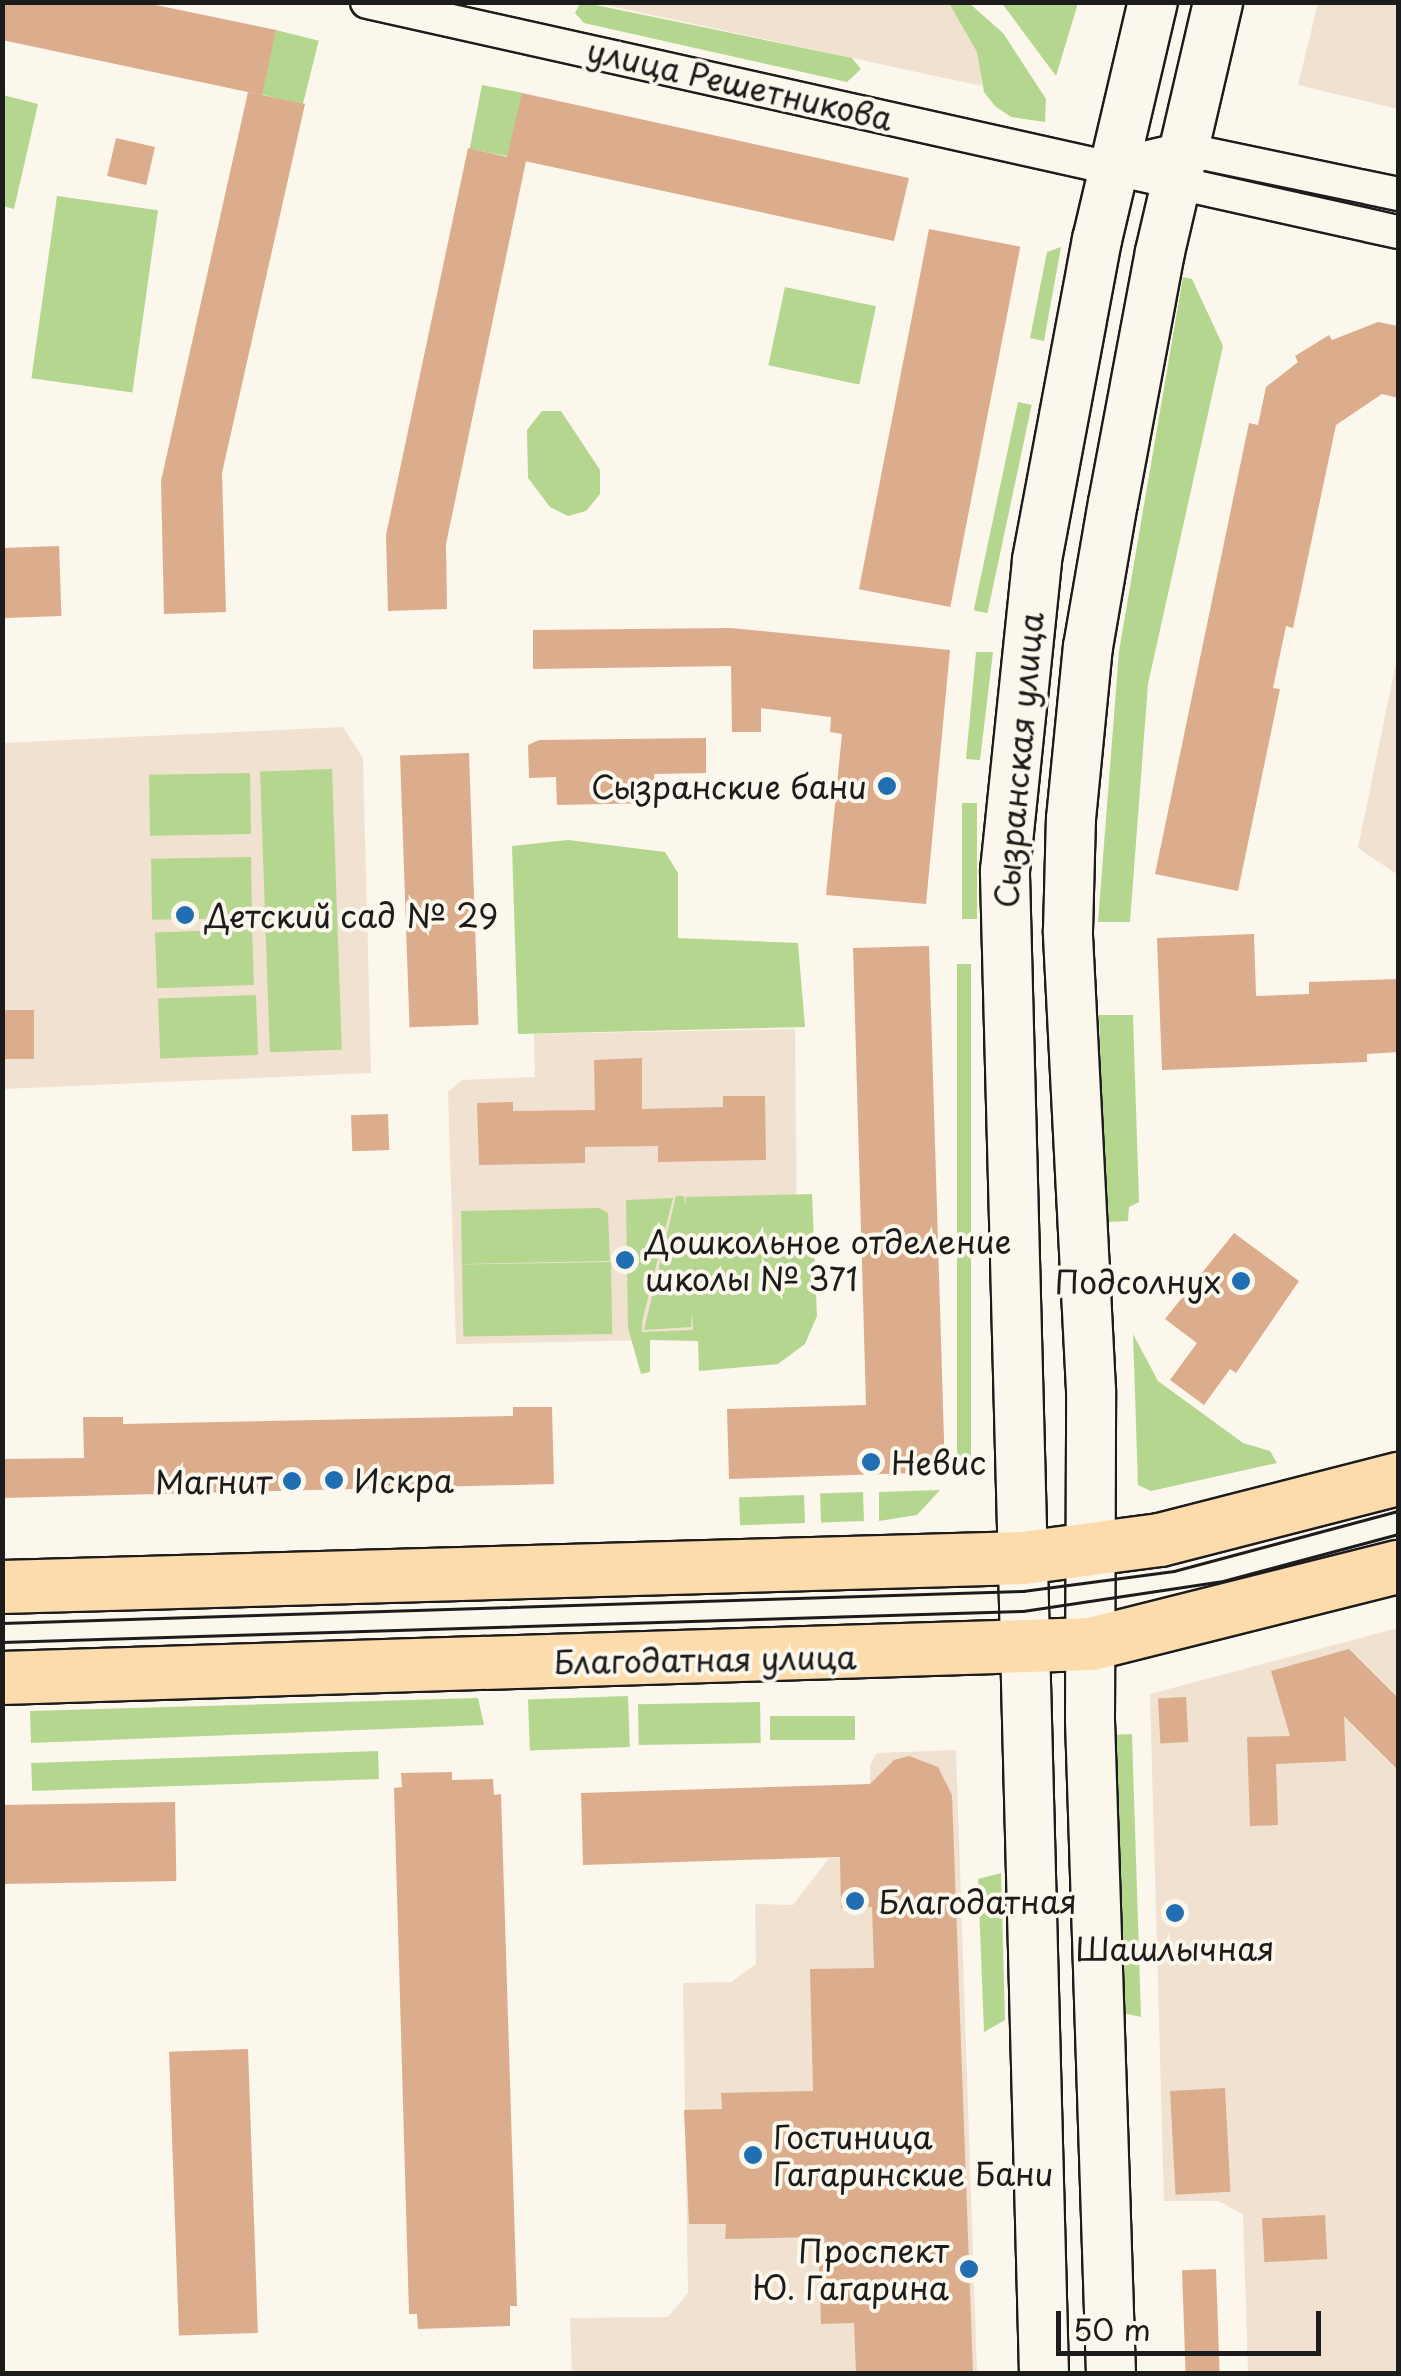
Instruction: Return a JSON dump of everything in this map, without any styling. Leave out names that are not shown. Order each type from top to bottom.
[{"type":"main road","points":[[2,1587],[1023,1558],[1093,1551],[1398,1479]]},
{"type":"main road","name":"Благодатная улица","points":[[2,1678],[1091,1644],[1398,1567]]},
{"type":"street","name":"улица Решетникова","points":[[367,2],[1114,166],[1179,168],[1398,194]]},
{"type":"street","name":"Сызранская улица","points":[[1044,2374],[1005,871],[1025,639],[1049,494],[1114,166],[1153,2]]},
{"type":"street","name":"Сызранская улица","points":[[1111,2374],[1091,1644],[1093,1551],[1069,875],[1088,647],[1179,168],[1218,2]]},
{"type":"street","name":"улица Решетникова","points":[[1179,168],[1398,232]]},
{"type":"street","points":[[1049,494],[1075,488],[1113,503]]},
{"type":"shaded area","points":[[596,3],[949,3],[978,52],[982,86]]},
{"type":"shaded area","points":[[1318,3],[1398,3],[1398,109],[1298,85]]},
{"type":"shaded area","points":[[1398,653],[1398,875],[1358,848]]},
{"type":"shaded area","name":"Детский сад № 29","points":[[343,727],[363,758],[371,1073],[3,1089],[2,743]]},
{"type":"shaded area","name":"Дошкольное отделение школы № 371","points":[[795,1029],[798,1337],[456,1344],[448,1092],[462,1080],[535,1077],[534,1034]]},
{"type":"shaded area","points":[[1398,1628],[1398,2373],[1248,2373],[1243,2214],[1218,2201],[1164,2201],[1150,1694]]},
{"type":"shaded area","points":[[956,1750],[977,2373],[572,2373],[570,2318],[668,2317],[688,2293],[683,1983],[731,1982],[756,1964],[755,1904],[793,1905],[829,1858],[870,1856],[870,1765],[877,1753]]},
{"type":"green space","points":[[581,2],[852,58],[861,69],[847,82],[584,23],[575,13]]},
{"type":"green space","points":[[949,3],[969,3],[1003,33],[1046,99],[1045,122],[1011,117],[995,106],[984,92],[977,52]]},
{"type":"green space","points":[[999,3],[1078,3],[1056,76],[1004,6]]},
{"type":"green space","points":[[276,30],[319,41],[303,105],[260,94]]},
{"type":"green space","points":[[482,85],[522,93],[510,157],[470,149]]},
{"type":"green space","points":[[3,95],[38,104],[14,209],[3,206]]},
{"type":"green space","points":[[57,196],[158,210],[132,392],[31,378]]},
{"type":"green space","points":[[1061,247],[1044,341],[1030,338],[1047,252]]},
{"type":"green space","points":[[1183,277],[1192,279],[1223,346],[1148,684],[1130,922],[1098,922],[1119,651]]},
{"type":"green space","points":[[785,287],[876,306],[859,385],[768,365]]},
{"type":"green space","points":[[1018,402],[1032,405],[987,613],[974,610]]},
{"type":"green space","points":[[542,411],[561,411],[600,470],[600,494],[586,511],[568,516],[550,507],[528,478],[527,430]]},
{"type":"green space","points":[[976,652],[993,652],[980,760],[966,759]]},
{"type":"green space","points":[[332,769],[342,1050],[270,1052],[260,772]]},
{"type":"green space","points":[[250,773],[251,834],[150,836],[149,775]]},
{"type":"green space","points":[[962,803],[977,803],[977,919],[962,919]]},
{"type":"green space","points":[[568,840],[665,852],[678,873],[678,938],[798,943],[805,1027],[518,1034],[512,846]]},
{"type":"green space","points":[[251,857],[252,918],[152,920],[151,859]]},
{"type":"green space","points":[[252,929],[254,985],[157,988],[155,932]]},
{"type":"green space","points":[[957,964],[971,964],[971,1459],[957,1459]]},
{"type":"green space","points":[[256,995],[258,1055],[160,1058],[158,998]]},
{"type":"green space","points":[[1099,1015],[1133,1015],[1139,1202],[1129,1207],[1128,1221],[1106,1222]]},
{"type":"green space","points":[[812,1194],[817,1316],[805,1344],[778,1364],[699,1371],[698,1341],[650,1340],[650,1372],[641,1374],[628,1328],[626,1200],[673,1198],[642,1332],[693,1330],[692,1313],[691,1327],[644,1330],[676,1196],[684,1196],[685,1205],[686,1197]]},
{"type":"green space","points":[[599,1208],[608,1213],[610,1261],[462,1264],[461,1211]]},
{"type":"green space","points":[[611,1262],[612,1334],[463,1337],[462,1265]]},
{"type":"green space","points":[[1133,1334],[1158,1381],[1243,1443],[1270,1451],[1277,1463],[1151,1491],[1138,1485]]},
{"type":"green space","points":[[940,1490],[917,1515],[879,1521],[879,1492]]},
{"type":"green space","points":[[863,1492],[864,1521],[821,1522],[820,1494]]},
{"type":"green space","points":[[804,1495],[805,1523],[740,1525],[739,1497]]},
{"type":"green space","points":[[628,1696],[630,1747],[530,1750],[528,1699]]},
{"type":"green space","points":[[478,1698],[484,1725],[31,1743],[30,1711]]},
{"type":"green space","points":[[760,1702],[761,1743],[639,1745],[638,1704]]},
{"type":"green space","points":[[770,1716],[855,1716],[855,1740],[770,1740]]},
{"type":"green space","points":[[1132,1734],[1141,2017],[1123,2013],[1109,1735]]},
{"type":"green space","points":[[378,1751],[379,1779],[32,1791],[31,1763]]},
{"type":"green space","points":[[1001,1873],[1005,2020],[984,2032],[978,1879]]},
{"type":"building","points":[[2,2],[141,2],[276,30],[262,95],[2,40]]},
{"type":"building","points":[[248,92],[305,104],[222,473],[226,612],[164,614],[161,481]]},
{"type":"building","points":[[522,93],[909,178],[894,241],[526,161],[446,544],[447,609],[388,611],[386,535],[468,148],[507,157]]},
{"type":"building","points":[[116,138],[155,147],[146,185],[107,176]]},
{"type":"building","points":[[929,229],[1020,247],[950,607],[859,589]]},
{"type":"building","points":[[1378,322],[1398,326],[1398,398],[1382,394],[1336,425],[1293,628],[1286,626],[1273,688],[1280,689],[1238,891],[1155,874],[1249,423],[1258,425],[1266,387],[1298,362],[1295,356],[1329,335],[1332,340]]},
{"type":"building","points":[[59,546],[61,616],[4,618],[2,548]]},
{"type":"building","points":[[731,628],[950,650],[926,904],[826,895],[842,734],[830,732],[831,717],[761,708],[761,732],[732,732],[731,666],[533,669],[533,630]]},
{"type":"building","points":[[706,738],[706,773],[654,774],[654,803],[557,805],[556,777],[529,778],[528,745],[539,740]]},
{"type":"building","points":[[469,753],[478,1025],[410,1027],[400,755]]},
{"type":"building","points":[[1254,934],[1256,996],[1309,994],[1309,982],[1398,979],[1398,1052],[1367,1054],[1367,1062],[1162,1070],[1157,938]]},
{"type":"building","points":[[929,946],[945,1472],[729,1479],[727,1409],[866,1405],[853,948]]},
{"type":"building","points":[[2,1010],[34,1010],[34,1059],[2,1059]]},
{"type":"building","points":[[642,1058],[642,1109],[723,1107],[723,1096],[765,1096],[766,1160],[658,1162],[658,1146],[585,1147],[585,1163],[479,1165],[477,1103],[513,1102],[513,1111],[595,1110],[594,1060]]},
{"type":"building","points":[[388,1114],[389,1150],[352,1151],[351,1115]]},
{"type":"building","points":[[1234,1233],[1299,1281],[1236,1373],[1230,1369],[1204,1405],[1170,1380],[1197,1343],[1165,1319]]},
{"type":"building","points":[[513,1407],[552,1407],[554,1484],[2,1498],[2,1459],[84,1458],[83,1417],[123,1417],[123,1424],[513,1416]]},
{"type":"building","points":[[1349,1649],[1398,1698],[1398,1770],[1344,1716],[1346,1761],[1276,1764],[1278,1825],[1250,1826],[1247,1737],[1290,1736],[1271,1671]]},
{"type":"building","points":[[1186,1697],[1188,1742],[1160,1743],[1158,1698]]},
{"type":"building","points":[[909,1756],[938,1767],[952,1795],[973,2374],[856,2374],[854,2323],[821,2324],[818,2237],[725,2239],[726,2224],[689,2224],[684,2110],[722,2109],[721,2093],[813,2091],[810,1969],[874,1968],[872,1907],[841,1908],[840,1857],[583,1865],[581,1793],[870,1784],[894,1760]]},
{"type":"building","points":[[452,1772],[452,1780],[493,1779],[494,1795],[501,1794],[517,2306],[510,2306],[510,2326],[418,2329],[417,2314],[409,2314],[394,1788],[402,1787],[401,1773]]},
{"type":"building","points":[[175,1802],[176,1881],[3,1884],[2,1805]]},
{"type":"building","points":[[248,2049],[258,2333],[179,2336],[169,2052]]},
{"type":"building","points":[[1225,2088],[1230,2192],[1176,2195],[1170,2091]]},
{"type":"building","points":[[1325,2215],[1327,2259],[1264,2262],[1262,2218]]},
{"type":"building","points":[[1216,2269],[1220,2374],[1186,2374],[1182,2270]]},
{"type":"tram line","points":[[2,1623],[1023,1591],[1174,1571],[1398,1511]]},
{"type":"tram line","points":[[2,1642],[1023,1611],[1223,1581],[1398,1534]]},
{"type":"place","name":"Сызранские бани","points":[[887,786]]},
{"type":"place","name":"Детский сад № 29","points":[[185,915]]},
{"type":"place","name":"Дошкольное отделение школы № 371","points":[[625,1260]]},
{"type":"place","name":"Подсолнух","points":[[1241,1281]]},
{"type":"place","name":"Невис","points":[[871,1462]]},
{"type":"place","name":"Искра","points":[[334,1480]]},
{"type":"place","name":"Магнит","points":[[292,1481]]},
{"type":"place","name":"Благодатная","points":[[855,1901]]},
{"type":"place","name":"Шашлычная","points":[[1175,1913]]},
{"type":"place","name":"Гостиница Гагаринские Бани","points":[[753,2155]]},
{"type":"place","name":"Проспект Ю. Гагарина","points":[[969,2269]]}]
